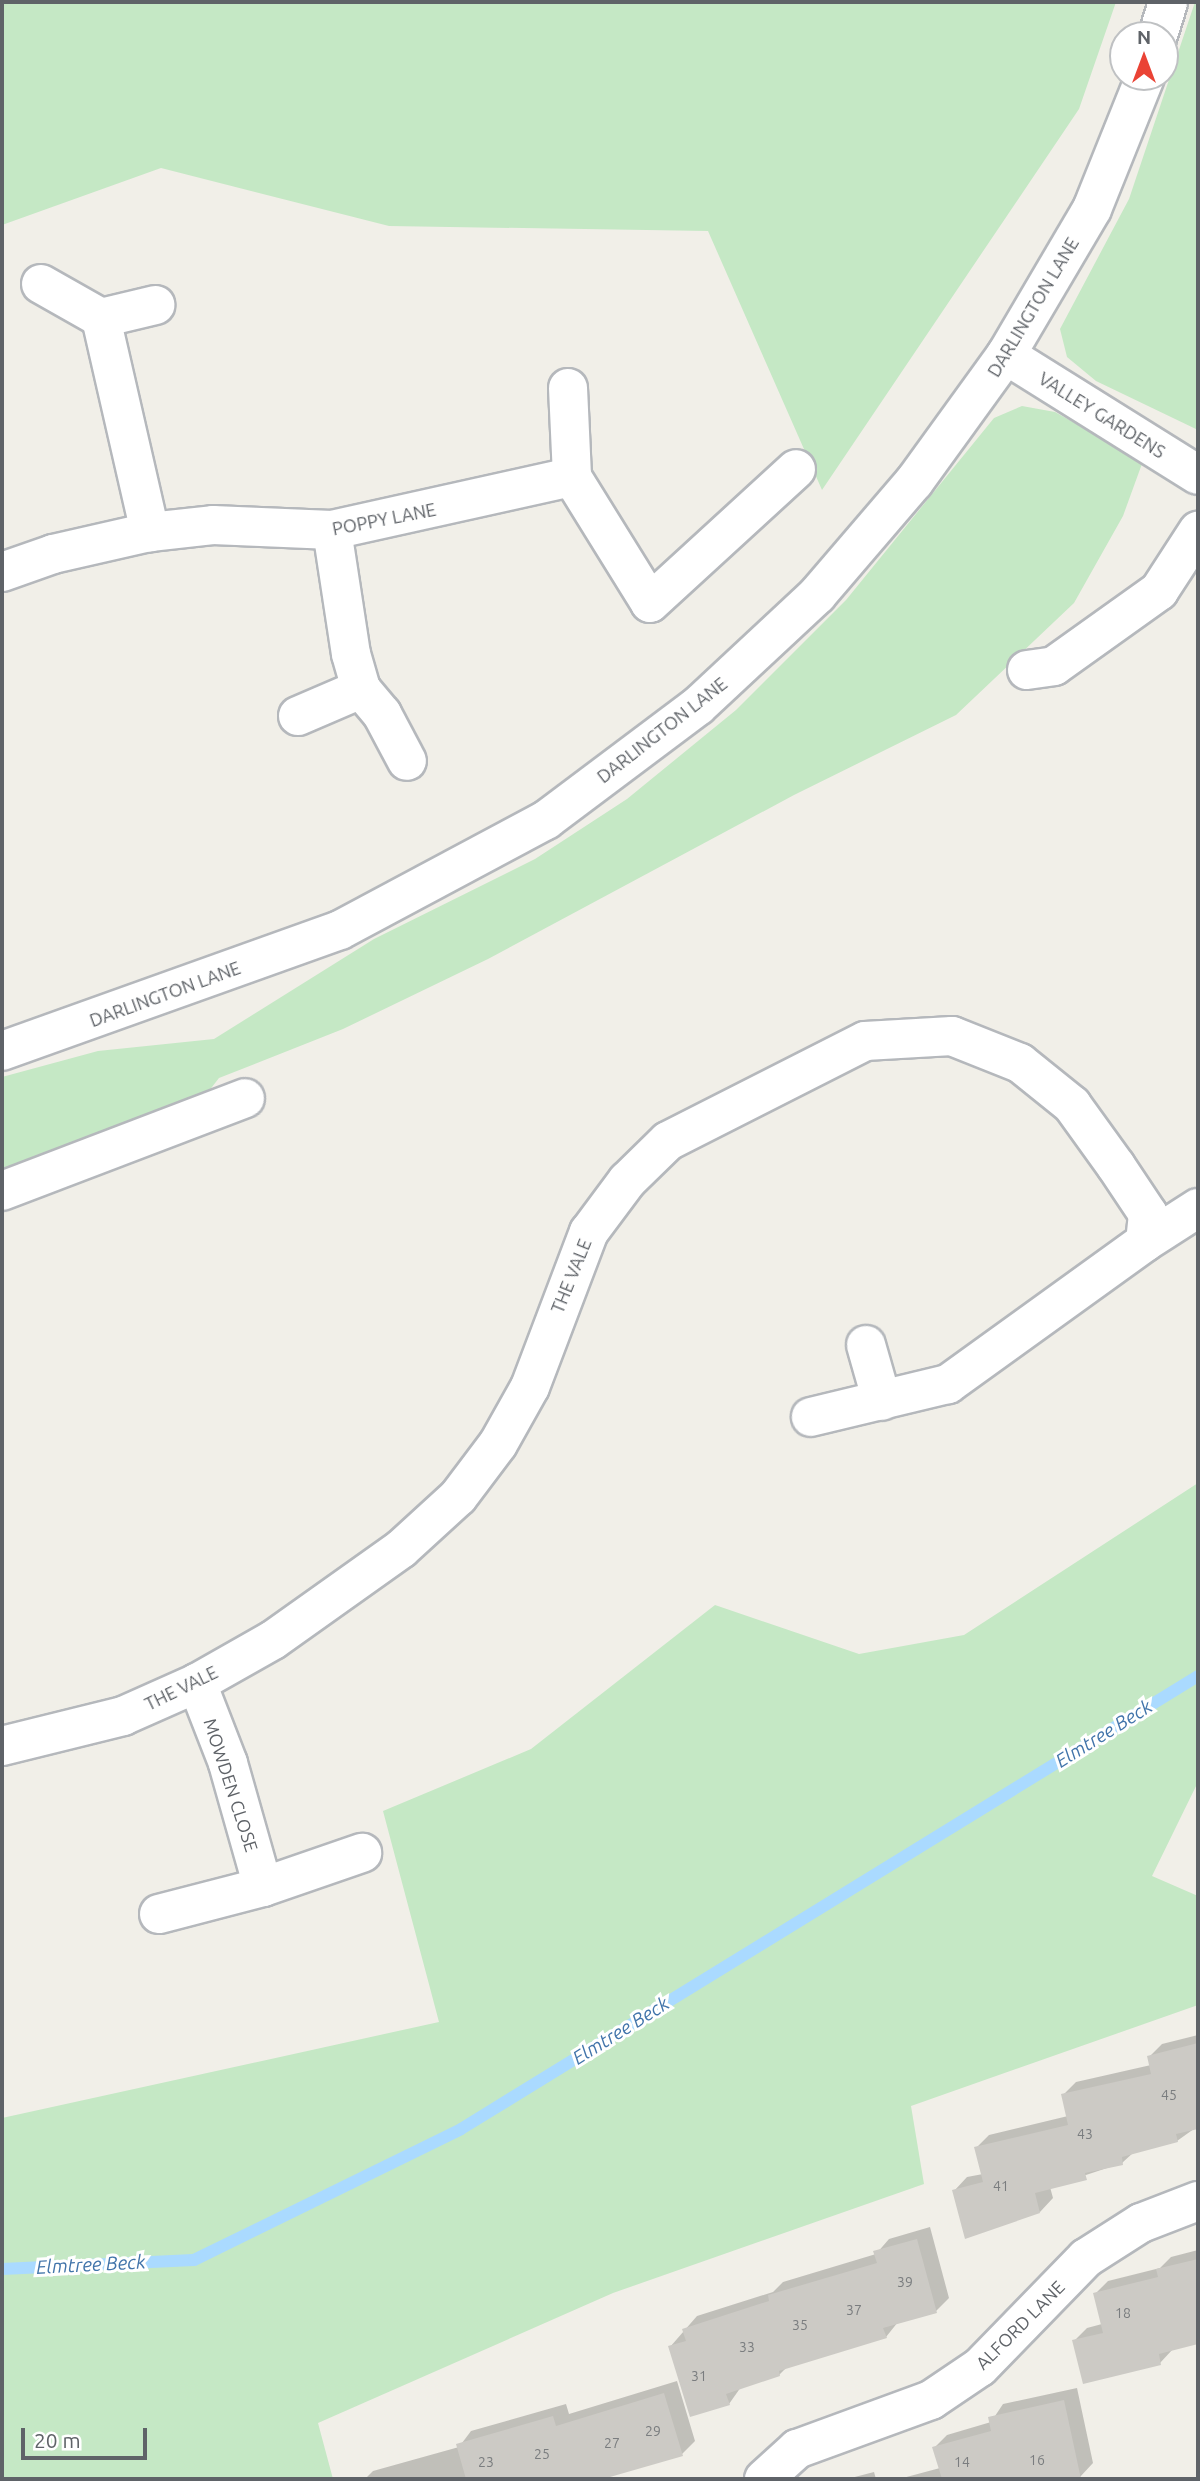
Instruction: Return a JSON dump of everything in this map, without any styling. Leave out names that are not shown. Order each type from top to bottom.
[{"type":"street","points":[[1162,21],[1168,2]]},
{"type":"street","name":"DARLINGTON LANE","points":[[2,1051],[340,930],[546,820],[698,706],[817,595],[914,482],[1006,355],[1092,209],[1139,91]]},
{"type":"street","points":[[41,284],[101,318],[155,305]]},
{"type":"street","points":[[101,318],[150,532]]},
{"type":"street","name":"VALLEY GARDENS","points":[[1006,355],[1198,475]]},
{"type":"street","points":[[568,388],[572,477],[650,603],[796,469]]},
{"type":"street","name":"POPPY LANE","points":[[2,572],[53,554],[150,532],[213,525],[332,530],[572,477]]},
{"type":"street","points":[[332,530],[351,654],[361,689],[382,714],[407,761]]},
{"type":"street","points":[[1027,670],[1054,666],[1159,591],[1198,531]]},
{"type":"street","points":[[299,716],[361,689]]},
{"type":"street","name":"THE VALE","points":[[2,1746],[123,1716],[197,1683],[341,1594],[401,1549],[458,1497],[498,1444],[530,1387],[589,1232],[627,1181],[668,1140],[865,1041],[952,1036],[1020,1062],[1072,1105],[1116,1166],[1148,1214],[1145,1242]]},
{"type":"street","points":[[2,1191],[245,1098]]},
{"type":"street","points":[[811,1418],[948,1384],[1145,1242],[1198,1208]]},
{"type":"street","points":[[866,1345],[882,1401]]},
{"type":"street","name":"MOWDEN CLOSE","points":[[197,1683],[228,1763],[262,1887]]},
{"type":"street","points":[[159,1914],[262,1887],[362,1853]]},
{"type":"street","name":"ALFORD LANE","points":[[764,2479],[797,2449],[941,2393],[980,2367],[1086,2258],[1140,2223],[1198,2201]]},
{"type":"green space","points":[[2,2],[1116,2],[1079,109],[822,490],[708,231],[389,226],[161,168],[2,225]]},
{"type":"green space","points":[[1195,2],[1198,2],[1198,430],[1096,381],[1067,357],[1060,329],[1129,199],[1165,91],[1179,91],[1179,50]]},
{"type":"green space","points":[[1022,406],[1055,412],[1143,461],[1123,516],[1074,603],[956,715],[794,795],[488,959],[343,1029],[219,1078],[205,1096],[13,1171],[2,1167],[2,1077],[98,1051],[214,1039],[374,939],[535,859],[627,799],[736,710],[846,600],[994,418]]},
{"type":"green space","points":[[1198,1483],[1198,1782],[1152,1876],[1198,1896],[1198,2005],[911,2106],[924,2184],[613,2293],[318,2423],[333,2479],[2,2479],[2,2118],[439,2022],[383,1811],[531,1749],[715,1605],[859,1654],[964,1635]]},
{"type":"building","points":[[1198,2043],[1198,2129],[1176,2134],[1178,2142],[1122,2157],[1123,2165],[1085,2173],[1087,2180],[1035,2193],[1040,2213],[965,2239],[952,2190],[983,2182],[974,2147],[1068,2125],[1061,2094],[1151,2074],[1147,2056]]},
{"type":"building","points":[[917,2239],[937,2313],[883,2328],[887,2338],[779,2371],[780,2376],[726,2394],[730,2405],[690,2417],[668,2346],[686,2341],[682,2329],[769,2301],[768,2295],[877,2263],[873,2251]]},
{"type":"building","points":[[1198,2259],[1198,2344],[1159,2354],[1161,2365],[1083,2384],[1072,2340],[1103,2333],[1093,2293],[1158,2277],[1156,2269]]},
{"type":"building","points":[[664,2393],[683,2456],[603,2479],[466,2479],[456,2444],[553,2416],[556,2426]]},
{"type":"building","points":[[1064,2400],[1081,2479],[942,2479],[932,2447],[991,2431],[988,2417]]},
{"type":"waterway","name":"Elmtree Beck","points":[[2,2269],[194,2260],[461,2129],[1198,1676]]}]
